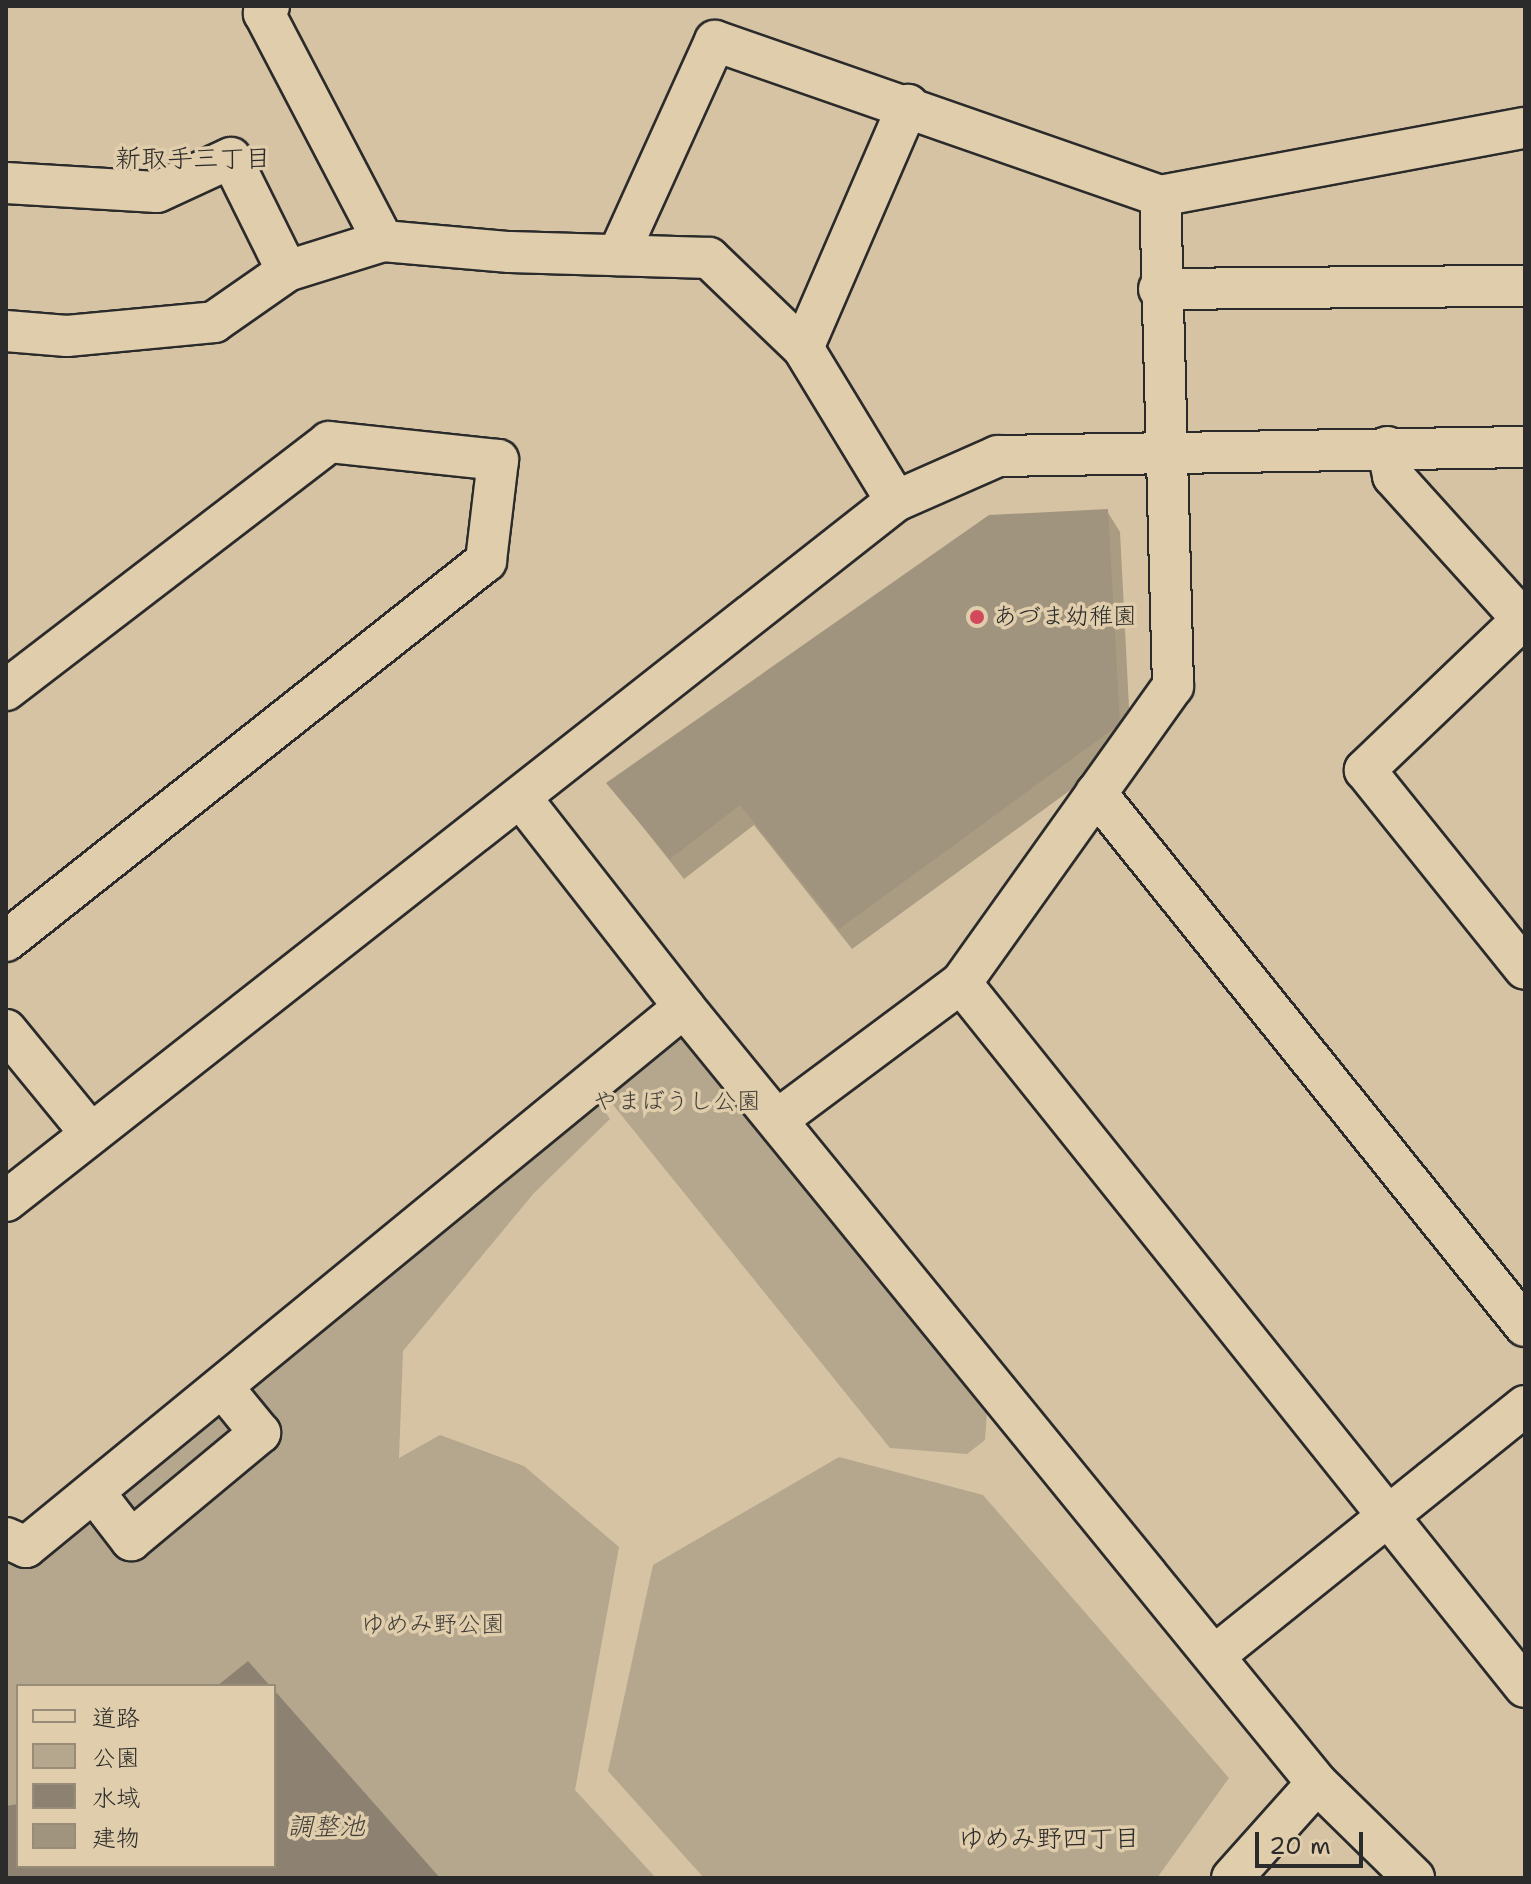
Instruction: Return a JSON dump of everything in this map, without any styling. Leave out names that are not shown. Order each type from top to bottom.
[{"type":"street","points":[[269,6],[264,13],[383,241]]},
{"type":"street","points":[[618,255],[715,41],[908,105],[1160,196],[1525,128]]},
{"type":"street","points":[[803,348],[908,105]]},
{"type":"street","points":[[6,183],[157,192],[231,158],[287,271]]},
{"type":"street","points":[[777,1120],[961,983],[1173,686],[1159,289],[1160,196]]},
{"type":"street","points":[[6,331],[67,336],[214,322],[287,271],[383,241],[709,258],[803,348],[896,501]]},
{"type":"street","points":[[1159,289],[1525,286]]},
{"type":"street","points":[[6,941],[486,561],[498,460],[329,442],[10,679]]},
{"type":"street","points":[[1387,447],[1393,476],[1524,621],[1365,770],[1525,969]]},
{"type":"street","points":[[6,1201],[896,501],[998,456],[1164,449],[1525,447]]},
{"type":"street","points":[[1096,793],[1525,1326]]},
{"type":"street","points":[[521,798],[684,1007],[1317,1783],[1414,1878]]},
{"type":"street","points":[[961,983],[1525,1687]]},
{"type":"street","points":[[6,1538],[26,1547],[224,1389],[684,1007]]},
{"type":"street","points":[[6,1030],[91,1134]]},
{"type":"street","points":[[94,1492],[131,1540],[260,1433],[224,1389]]},
{"type":"street","points":[[1214,1656],[1525,1406]]},
{"type":"street","points":[[1232,1878],[1317,1783]]},
{"type":"green space","name":"やまぼうし公園","points":[[674,1034],[691,1038],[987,1410],[985,1440],[967,1454],[890,1448],[601,1090]]},
{"type":"green space","name":"ゆめみ野公園","points":[[599,1103],[610,1119],[534,1193],[403,1351],[399,1458],[440,1435],[524,1466],[619,1547],[575,1790],[656,1878],[6,1878],[6,1549],[90,1509]]},
{"type":"green space","points":[[839,1457],[983,1495],[1229,1778],[1157,1878],[704,1878],[608,1771],[653,1565]]},
{"type":"water","points":[[248,1661],[268,1684],[219,1684]]},
{"type":"water","name":"調整池","points":[[276,1692],[440,1878],[6,1878],[6,1806],[16,1804],[16,1868],[276,1868]]},
{"type":"building","name":"あづま幼稚園","points":[[1108,509],[1120,724],[839,929],[740,805],[670,859],[606,783],[989,515]]},
{"type":"place","name":"あづま幼稚園","points":[[977,617]]},
{"type":"district","name":"新取手三丁目","points":[[193,158]]},
{"type":"district","name":"ゆめみ野四丁目","points":[[1049,1838]]}]
